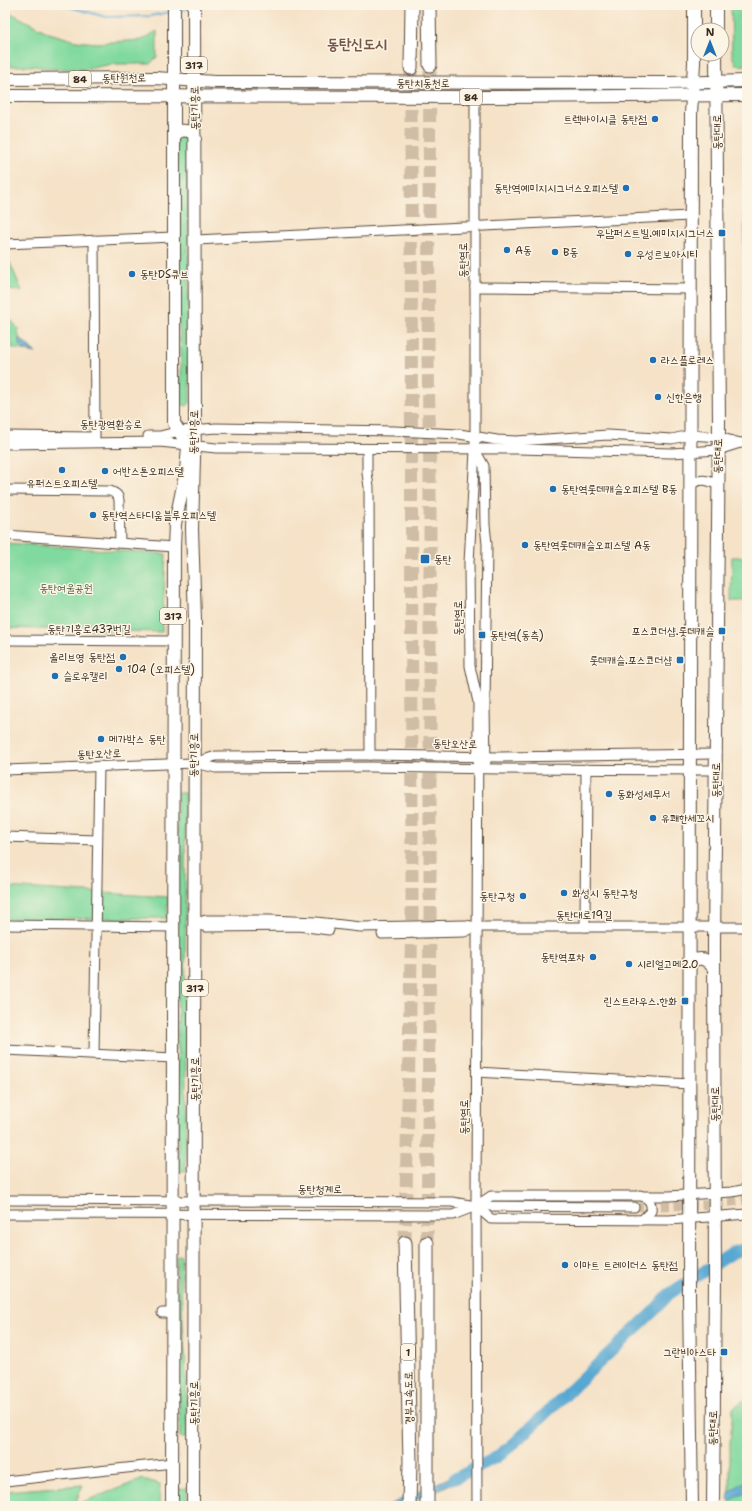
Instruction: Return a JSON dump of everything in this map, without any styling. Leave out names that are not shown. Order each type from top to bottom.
[{"type":"highway","points":[[411,68],[412,5]]},
{"type":"highway","points":[[428,5],[430,65]]},
{"type":"highway","name":"경부고속도로","points":[[405,1243],[410,1462],[409,1506]]},
{"type":"highway","name":"경부고속도로","points":[[427,1243],[427,1506]]},
{"type":"main road","name":"동탄기흥로","points":[[174,5],[174,423],[191,446],[195,620],[193,1506]]},
{"type":"main road","name":"동탄기흥로","points":[[172,1506],[173,1463],[167,1313],[173,1253],[174,547],[175,524],[195,430],[196,240],[194,5]]},
{"type":"main road","name":"동탄대로","points":[[692,1506],[689,1297],[690,216],[694,5]]},
{"type":"main road","points":[[716,5],[716,22]]},
{"type":"main road","name":"동탄대로","points":[[713,1506],[715,1281],[714,928],[719,437],[716,62]]},
{"type":"main road","name":"동탄원천로","points":[[5,80],[148,78],[195,81]]},
{"type":"main road","name":"동탄치동천로","points":[[195,81],[475,83],[747,81]]},
{"type":"main road","name":"동탄치동천로","points":[[195,96],[475,97],[747,95]]},
{"type":"main road","name":"동탄원천로","points":[[5,96],[195,96]]},
{"type":"main road","points":[[174,137],[176,132],[180,130],[192,132],[195,138]]},
{"type":"main road","points":[[174,401],[185,409],[195,404]]},
{"type":"main road","points":[[690,961],[701,958],[708,961],[714,968]]},
{"type":"main road","points":[[173,1253],[178,1248],[184,1247],[190,1248],[194,1254]]},
{"type":"street","name":"동탄역로","points":[[475,83],[475,450],[469,563],[470,666],[478,702],[482,756]]},
{"type":"street","points":[[196,240],[690,216]]},
{"type":"street","points":[[5,244],[174,236]]},
{"type":"street","points":[[94,240],[95,437]]},
{"type":"street","points":[[475,287],[690,289]]},
{"type":"street","name":"동탄광역환승로","points":[[5,436],[160,436],[180,431],[216,428],[394,431],[460,434],[475,437]]},
{"type":"street","points":[[370,755],[369,487],[367,473],[367,449],[498,450],[517,445],[608,435],[672,438],[690,435],[719,437],[744,443]]},
{"type":"street","points":[[475,437],[517,445],[672,453],[718,450],[744,443]]},
{"type":"street","name":"동탄광역환승로","points":[[5,444],[160,442],[216,448],[367,449]]},
{"type":"street","name":"동탄역로","points":[[475,450],[484,466],[485,525],[487,544],[485,708],[482,769],[478,786],[476,1206],[477,1506]]},
{"type":"street","points":[[690,486],[695,482],[702,480],[710,481],[718,485]]},
{"type":"street","points":[[5,490],[110,491],[115,493],[118,495],[120,500],[120,543]]},
{"type":"street","points":[[473,503],[485,503]]},
{"type":"street","points":[[5,536],[174,547]]},
{"type":"street","name":"동탄기흥로437번길","points":[[5,640],[173,641]]},
{"type":"street","points":[[654,770],[659,764],[658,756],[655,754]]},
{"type":"street","name":"동탄오산로","points":[[5,770],[194,762],[216,756],[716,754]]},
{"type":"street","name":"동탄오산로","points":[[194,762],[216,768],[370,767],[716,770]]},
{"type":"street","points":[[94,1054],[99,766]]},
{"type":"street","points":[[585,927],[586,769]]},
{"type":"street","points":[[5,837],[97,840]]},
{"type":"street","name":"동탄대로19길","points":[[194,924],[206,927],[299,926],[343,932],[394,934],[464,932],[477,927],[747,927]]},
{"type":"street","points":[[5,925],[174,927]]},
{"type":"street","points":[[5,1050],[174,1058]]},
{"type":"street","points":[[477,1072],[690,1084]]},
{"type":"street","points":[[5,1214],[453,1215],[476,1206],[491,1196],[669,1196],[732,1192],[747,1189]]},
{"type":"street","points":[[640,1195],[648,1199],[652,1204],[651,1211],[642,1220]]},
{"type":"street","name":"동탄청계로","points":[[5,1200],[452,1202],[476,1206],[634,1207]]},
{"type":"street","points":[[476,1206],[491,1219],[669,1220],[747,1214]]},
{"type":"street","points":[[5,1481],[173,1463]]},
{"type":"green space","points":[[731,5],[747,5],[747,66],[736,65],[732,55]]},
{"type":"green space","points":[[5,10],[49,33],[76,41],[98,43],[142,40],[157,31],[157,57],[150,64],[112,64],[88,69],[5,66]]},
{"type":"green space","points":[[180,136],[187,136],[190,402],[187,406],[181,404],[181,352],[177,301],[176,139]]},
{"type":"green space","points":[[745,210],[747,210],[747,246],[744,246]]},
{"type":"green space","points":[[5,258],[8,258],[22,291],[5,290]]},
{"type":"green space","points":[[5,314],[18,328],[19,337],[36,353],[13,348],[5,335]]},
{"type":"green space","name":"동탄여울공원","points":[[5,543],[166,554],[162,632],[5,628]]},
{"type":"green space","points":[[732,557],[747,557],[747,601],[731,601]]},
{"type":"green space","points":[[177,793],[185,793],[186,1171],[178,1171]]},
{"type":"green space","points":[[5,887],[168,897],[167,918],[5,919]]},
{"type":"green space","points":[[176,1256],[181,1256],[187,1437],[180,1437]]},
{"type":"green space","points":[[747,1398],[747,1506],[730,1506],[730,1442],[733,1408]]},
{"type":"green space","points":[[143,1479],[160,1484],[159,1506],[81,1506],[83,1502]]},
{"type":"green space","points":[[83,1485],[74,1506],[5,1506],[5,1491]]},
{"type":"green space","points":[[187,1488],[187,1506],[177,1506],[177,1489]]},
{"type":"water","points":[[19,338],[36,353],[24,350],[19,345]]},
{"type":"water","points":[[468,1469],[468,1476],[403,1506],[387,1506]]},
{"type":"water","points":[[747,1480],[747,1491],[730,1501],[728,1499],[729,1492]]},
{"type":"waterway","points":[[63,5],[106,17],[150,16],[170,12]]},
{"type":"waterway","points":[[198,6],[205,5]]},
{"type":"waterway","points":[[179,10],[190,8]]},
{"type":"waterway","points":[[454,1479],[495,1458],[511,1446],[655,1310],[669,1294],[734,1252],[747,1248]]},
{"type":"tunnel","points":[[427,1243],[430,918],[430,481],[428,356],[430,65]]},
{"type":"tunnel","points":[[405,1243],[412,913],[411,68]]},
{"type":"tunnel","points":[[634,1207],[705,1205],[747,1200]]},
{"type":"place","name":"트렉바이시클 동탄점","points":[[655,119]]},
{"type":"place","name":"동탄역예미지시그너스오피스텔","points":[[626,188]]},
{"type":"place","name":"우남퍼스트빌.예미지시그너스","points":[[722,233]]},
{"type":"place","name":"A동","points":[[507,250]]},
{"type":"place","name":"B동","points":[[555,252]]},
{"type":"place","name":"우성르보아시티","points":[[628,254]]},
{"type":"place","name":"동탄DS큐브","points":[[132,274]]},
{"type":"place","name":"라스플로레스","points":[[653,360]]},
{"type":"place","name":"신한은행","points":[[658,397]]},
{"type":"place","name":"유퍼스트오피스텔","points":[[62,470]]},
{"type":"place","name":"어반스톤오피스텔","points":[[105,471]]},
{"type":"place","name":"동탄역롯데캐슬오피스텔 B동","points":[[553,489]]},
{"type":"place","name":"동탄역스타디움블루오피스텔","points":[[93,515]]},
{"type":"place","name":"동탄역롯데캐슬오피스텔 A동","points":[[525,545]]},
{"type":"place","name":"동탄","points":[[425,559]]},
{"type":"place","name":"포스코더샵.롯데캐슬","points":[[722,631]]},
{"type":"place","name":"동탄역(동측)","points":[[482,635]]},
{"type":"place","name":"올리브영 동탄점","points":[[123,657]]},
{"type":"place","name":"롯데캐슬.포스코더샵","points":[[680,660]]},
{"type":"place","name":"104 (오피스텔)","points":[[119,669]]},
{"type":"place","name":"슬로우캘리","points":[[55,676]]},
{"type":"place","name":"메가박스 동탄","points":[[101,739]]},
{"type":"place","name":"동화성세무서","points":[[609,794]]},
{"type":"place","name":"유쾌한세꼬시","points":[[653,818]]},
{"type":"place","name":"화성시 동탄구청","points":[[564,893]]},
{"type":"place","name":"동탄구청","points":[[523,896]]},
{"type":"place","name":"동탄역포차","points":[[593,957]]},
{"type":"place","name":"시리얼고메2.0","points":[[629,964]]},
{"type":"place","name":"린스트라우스.한화","points":[[685,1001]]},
{"type":"place","name":"이마트 트레이더스 동탄점","points":[[565,1265]]},
{"type":"place","name":"그란비아스타","points":[[724,1352]]},
{"type":"district","name":"동탄신도시","points":[[357,44]]}]
